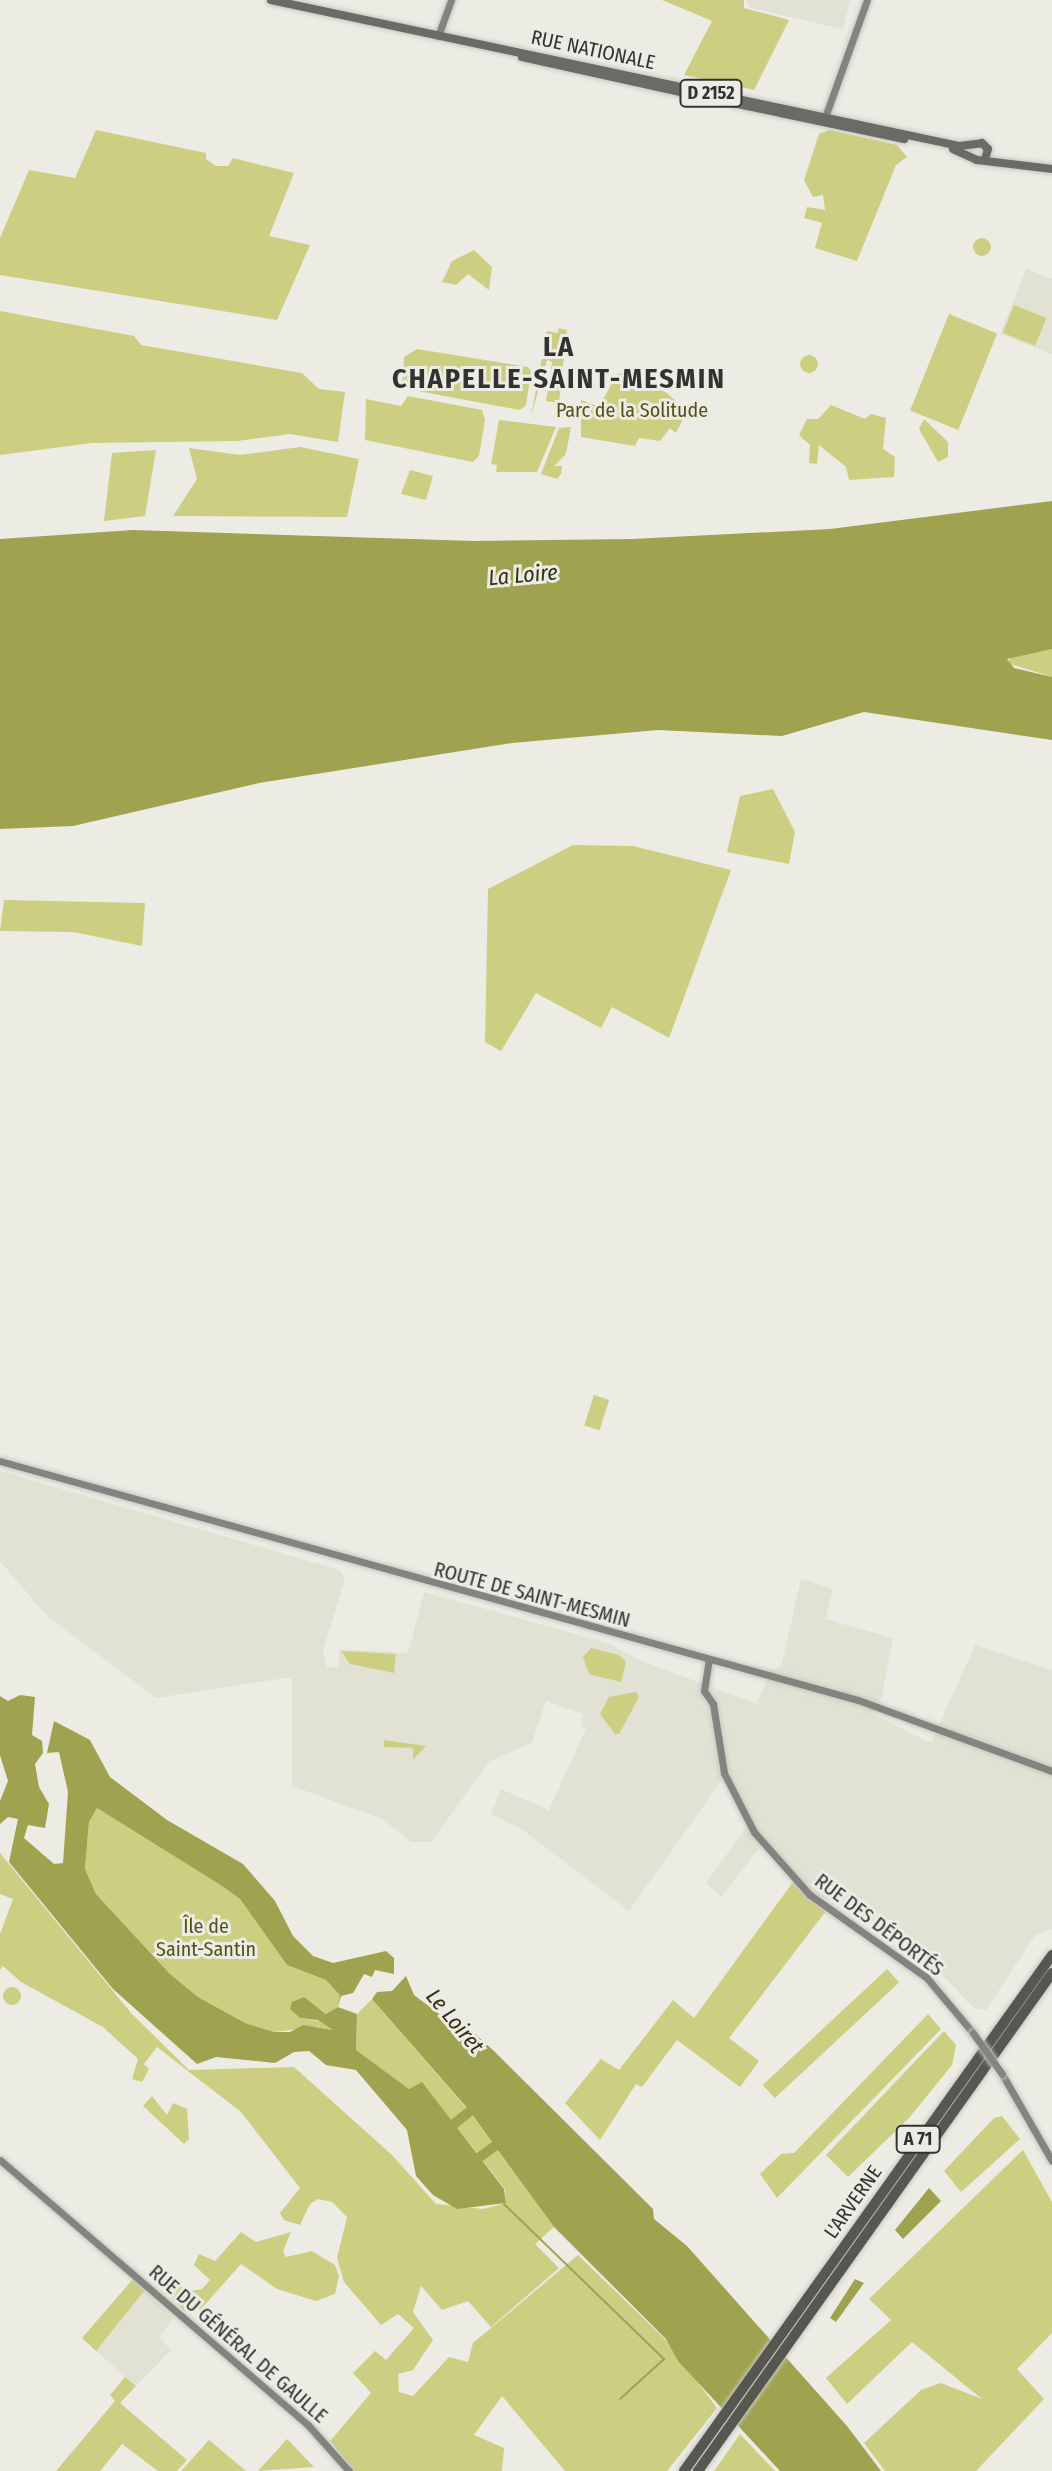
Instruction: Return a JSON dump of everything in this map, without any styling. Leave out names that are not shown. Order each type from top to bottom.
[{"type":"highway","name":"L'ARVERNE","points":[[793,2329],[1052,1955]]},
{"type":"highway","name":"L'ARVERNE","points":[[684,2471],[718,2434],[1052,1973]]},
{"type":"highway","name":"L'ARVERNE","points":[[698,2471],[718,2434]]},
{"type":"main road","name":"RUE NATIONALE","points":[[271,0],[824,119]]},
{"type":"main road","points":[[443,37],[451,0]]},
{"type":"main road","points":[[824,119],[867,0]]},
{"type":"main road","name":"D 2152","points":[[824,119],[959,146],[976,144]]},
{"type":"main road","name":"D 2152","points":[[824,119],[957,150],[975,159]]},
{"type":"main road","points":[[1019,162],[976,144],[971,151],[975,159],[1019,162],[1052,169]]},
{"type":"main road","points":[[985,159],[988,149]]},
{"type":"main road","name":"ROUTE DE SAINT-MESMIN","points":[[0,1461],[858,1700],[1052,1771]]},
{"type":"main road","name":"RUE DES DÉPORTÉS","points":[[709,1659],[704,1691],[713,1704],[724,1773],[754,1832],[810,1895],[926,1977],[973,2033],[1002,2074],[1052,2161]]},
{"type":"main road","name":"RUE DU GÉNÉRAL DE GAULLE","points":[[0,2160],[308,2425],[349,2471]]},
{"type":"shaded area","points":[[745,0],[850,0],[843,29],[750,8]]},
{"type":"shaded area","points":[[1026,269],[1052,279],[1052,354],[1000,334]]},
{"type":"shaded area","points":[[0,1471],[340,1570],[345,1579],[323,1651],[327,1667],[339,1668],[339,1649],[408,1653],[424,1592],[608,1643],[639,1660],[757,1704],[770,1670],[781,1667],[801,1579],[833,1589],[825,1619],[893,1638],[882,1697],[872,1714],[931,1743],[975,1645],[1052,1670],[1052,1929],[1036,1934],[986,2010],[974,2008],[906,1937],[814,1893],[764,1842],[721,1897],[706,1883],[746,1828],[754,1825],[726,1774],[629,1911],[523,1830],[491,1814],[501,1789],[549,1810],[586,1729],[581,1727],[583,1714],[546,1701],[532,1743],[490,1761],[431,1842],[411,1842],[382,1819],[292,1786],[292,1677],[156,1698],[46,1615],[0,1561]]},
{"type":"shaded area","points":[[145,2290],[173,2319],[159,2337],[171,2350],[136,2386],[96,2351]]},
{"type":"green space","points":[[662,0],[744,0],[744,8],[789,20],[754,90],[684,75],[712,21]]},
{"type":"green space","points":[[96,130],[206,153],[206,159],[216,166],[228,166],[233,158],[294,173],[269,236],[310,245],[277,320],[0,275],[0,238],[29,170],[75,178]]},
{"type":"green space","points":[[829,130],[897,145],[907,157],[896,165],[857,261],[815,248],[822,223],[804,218],[807,207],[825,210],[823,195],[813,197],[804,180],[819,134]]},
{"type":"green space","points":[[982,238],[991,247],[982,256],[973,247]]},
{"type":"green space","points":[[474,250],[492,267],[489,290],[468,274],[456,285],[442,282],[452,261]]},
{"type":"green space","points":[[1014,305],[1046,318],[1035,346],[1003,333]]},
{"type":"green space","points":[[0,311],[134,336],[141,345],[302,373],[319,389],[345,392],[338,442],[290,434],[237,441],[92,443],[0,455]]},
{"type":"green space","points":[[949,314],[997,333],[958,430],[910,410]]},
{"type":"green space","points":[[559,328],[567,330],[559,403],[546,401],[552,362],[547,360],[531,416],[547,331],[558,333]]},
{"type":"green space","points":[[417,349],[528,367],[531,372],[526,405],[520,410],[402,388],[404,357]]},
{"type":"green space","points":[[809,355],[818,364],[809,373],[800,364]]},
{"type":"green space","name":"Parc de la Solitude","points":[[624,373],[667,393],[687,412],[676,433],[670,428],[660,441],[639,438],[635,446],[581,437],[581,400],[599,407],[617,374]]},
{"type":"green space","points":[[408,396],[482,410],[485,420],[479,456],[473,462],[365,440],[366,399],[401,406]]},
{"type":"green space","points":[[831,405],[865,419],[871,414],[886,418],[883,449],[895,457],[894,477],[849,480],[846,467],[819,445],[817,464],[809,463],[810,445],[799,435],[807,419],[818,419]]},
{"type":"green space","points":[[924,419],[948,442],[948,457],[938,462],[919,429]]},
{"type":"green space","points":[[499,420],[556,427],[537,472],[496,472],[497,465],[491,464]]},
{"type":"green space","points":[[571,427],[566,454],[554,466],[562,466],[561,474],[557,479],[541,474],[559,428]]},
{"type":"green space","points":[[300,447],[359,459],[347,517],[173,516],[197,479],[189,448],[240,455]]},
{"type":"green space","points":[[156,450],[145,516],[104,521],[112,453]]},
{"type":"green space","points":[[410,470],[433,476],[426,500],[401,494]]},
{"type":"green space","points":[[1052,649],[1052,677],[1007,663],[1013,655]]},
{"type":"green space","points":[[773,789],[795,832],[789,864],[727,852],[740,796]]},
{"type":"green space","points":[[573,845],[633,846],[731,870],[669,1038],[612,1007],[601,1028],[536,993],[501,1051],[485,1042],[488,889]]},
{"type":"green space","points":[[4,900],[145,903],[142,946],[73,932],[0,931]]},
{"type":"green space","points":[[594,1395],[609,1400],[599,1430],[584,1425]]},
{"type":"green space","points":[[591,1648],[619,1655],[626,1662],[621,1682],[589,1674],[583,1657]]},
{"type":"green space","points":[[341,1651],[396,1654],[394,1673],[350,1664]]},
{"type":"green space","points":[[636,1692],[639,1697],[619,1734],[615,1734],[600,1714],[609,1697]]},
{"type":"green space","points":[[384,1740],[426,1746],[413,1760],[413,1748],[384,1747]]},
{"type":"green space","name":"Île de Saint-Santin","points":[[97,1808],[240,1899],[287,1965],[326,1980],[341,1995],[338,2007],[327,2014],[303,1997],[300,2018],[326,2022],[333,2030],[315,2027],[274,2032],[245,2023],[198,1997],[169,1973],[96,1894],[85,1869],[89,1822]]},
{"type":"green space","points":[[0,1853],[131,2013],[189,2070],[294,2067],[393,2156],[436,2204],[483,2209],[506,2203],[505,2189],[422,2083],[409,2089],[356,2050],[357,2014],[372,1999],[469,2111],[554,2227],[535,2244],[559,2268],[491,2327],[468,2301],[442,2310],[421,2286],[413,2312],[433,2340],[413,2370],[398,2374],[399,2392],[413,2396],[449,2357],[468,2362],[473,2343],[578,2255],[666,2340],[717,2408],[667,2471],[565,2471],[502,2396],[474,2435],[504,2448],[502,2471],[354,2471],[330,2441],[371,2393],[353,2373],[375,2351],[386,2360],[414,2328],[398,2314],[381,2325],[344,2282],[337,2258],[347,2217],[332,2202],[318,2199],[310,2204],[300,2225],[284,2220],[280,2213],[300,2188],[241,2112],[157,2047],[144,2064],[149,2069],[142,2082],[132,2079],[138,2059],[103,2027],[21,1982],[3,1966],[0,1970],[0,1934],[13,1899],[0,1894]]},
{"type":"green space","points":[[793,1882],[826,1911],[729,2038],[759,2061],[740,2087],[677,2040],[642,2087],[636,2084],[600,2140],[565,2103],[601,2059],[619,2070],[673,2000],[694,2018]]},
{"type":"green space","points":[[887,1969],[899,1982],[775,2098],[763,2085]]},
{"type":"green space","points":[[12,1987],[21,1996],[12,2005],[3,1996]]},
{"type":"green space","points":[[928,2014],[941,2029],[777,2198],[760,2174],[781,2154],[794,2153]]},
{"type":"green space","points":[[944,2031],[956,2045],[952,2065],[909,2118],[848,2177],[826,2155]]},
{"type":"green space","points":[[152,2096],[167,2115],[173,2103],[187,2109],[189,2139],[184,2144],[143,2106]]},
{"type":"green space","points":[[1002,2116],[1020,2139],[961,2192],[944,2171],[994,2118]]},
{"type":"green space","points":[[1023,2150],[1052,2202],[1052,2333],[1017,2369],[1044,2399],[976,2471],[885,2471],[864,2443],[921,2390],[941,2383],[982,2399],[912,2342],[847,2404],[826,2378],[891,2320],[869,2299]]},
{"type":"green space","points":[[241,2232],[256,2242],[291,2232],[283,2251],[286,2257],[312,2251],[335,2265],[339,2276],[335,2294],[316,2301],[277,2289],[241,2264],[201,2309],[186,2312],[163,2291],[171,2280],[190,2291],[202,2289],[210,2280],[194,2265],[199,2254],[215,2261]]},
{"type":"green space","points":[[133,2279],[145,2290],[96,2351],[82,2338]]},
{"type":"green space","points":[[125,2377],[136,2386],[120,2403],[187,2460],[177,2471],[158,2471],[122,2444],[100,2471],[56,2471],[115,2401],[110,2395]]},
{"type":"green space","points":[[740,2434],[775,2471],[714,2471]]},
{"type":"green space","points":[[287,2439],[314,2467],[258,2471]]},
{"type":"green space","points":[[209,2440],[246,2471],[181,2471]]},
{"type":"water","name":"La Loire","points":[[1052,501],[1052,649],[1007,659],[1014,668],[1052,677],[1052,740],[864,712],[782,736],[658,730],[512,743],[259,783],[73,826],[0,829],[0,539],[133,530],[474,541],[633,539],[830,529]]},
{"type":"water","points":[[20,1695],[35,1697],[32,1735],[42,1741],[43,1753],[35,1764],[39,1787],[49,1804],[45,1828],[28,1825],[24,1838],[54,1864],[63,1863],[68,1792],[59,1752],[47,1753],[54,1721],[90,1740],[110,1777],[167,1820],[243,1864],[275,1901],[293,1936],[313,1956],[333,1963],[386,1951],[394,1958],[394,1974],[375,1970],[372,1977],[364,1974],[353,1993],[341,1996],[338,2007],[357,2014],[356,2050],[409,2089],[422,2082],[504,2189],[506,2203],[457,2209],[433,2195],[416,2176],[407,2130],[356,2070],[326,2065],[309,2051],[294,2052],[275,2063],[216,2057],[197,2064],[113,1989],[9,1862],[18,1819],[8,1817],[0,1824],[0,1801],[8,1781],[0,1755],[0,1696],[8,1701]],"holes":[[[97,1808],[240,1899],[287,1965],[326,1980],[340,1995],[338,2007],[326,2014],[304,1997],[292,2002],[290,2009],[300,2018],[318,2020],[333,2030],[303,2025],[290,2032],[274,2032],[245,2023],[198,1997],[169,1973],[96,1894],[85,1869],[89,1822]]]},
{"type":"water","points":[[406,1976],[414,1995],[451,2023],[463,2023],[653,2209],[654,2219],[687,2246],[847,2426],[881,2471],[780,2471],[678,2361],[666,2339],[554,2227],[468,2109],[372,1999],[377,1992],[392,1991]]},
{"type":"water","points":[[929,2188],[941,2201],[903,2239],[895,2230]]},
{"type":"water","points":[[855,2279],[864,2283],[836,2322],[830,2318]]},
{"type":"waterway","points":[[444,2132],[479,2104]]},
{"type":"waterway","points":[[470,2158],[473,2162],[505,2139]]},
{"type":"waterway","points":[[504,2204],[664,2359],[620,2399]]},
{"type":"district","name":"LA CHAPELLE-SAINT-MESMIN","points":[[559,363]]},
{"type":"water label","name":"Le Loiret","points":[[455,2021]]}]
